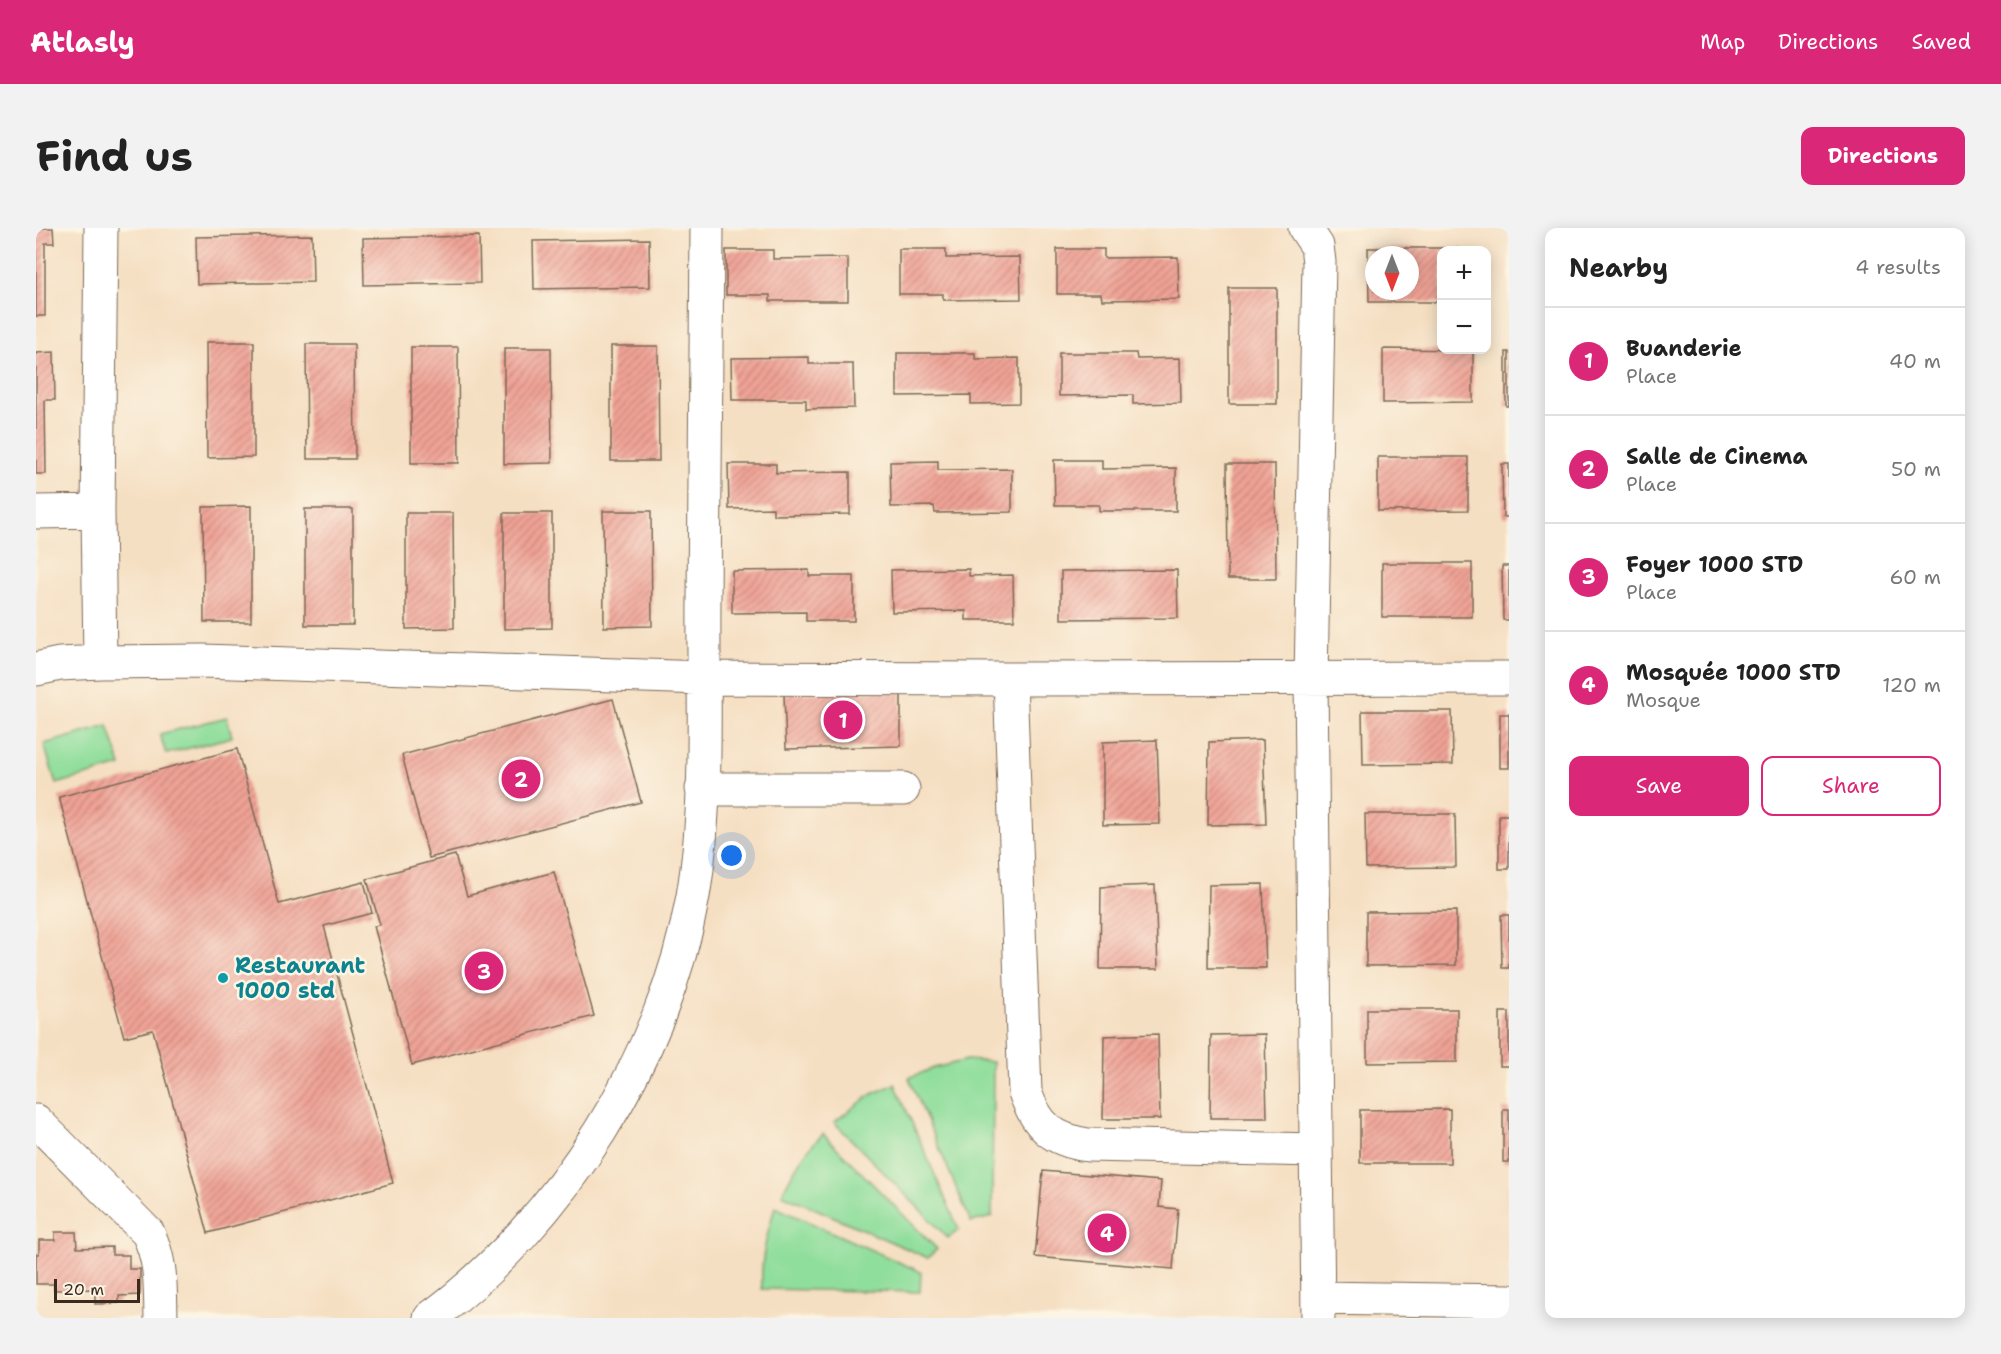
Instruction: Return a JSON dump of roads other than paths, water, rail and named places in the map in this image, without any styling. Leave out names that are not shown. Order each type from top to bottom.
[{"type":"street","points":[[100,662],[98,511],[101,228]]},
{"type":"street","points":[[430,1318],[493,1264],[520,1237],[587,1149],[638,1064],[666,998],[685,932],[693,894],[702,789],[706,228]]},
{"type":"street","points":[[1305,228],[1317,246],[1319,262],[1311,679],[1318,1308],[1509,1301]]},
{"type":"street","points":[[36,512],[98,511]]},
{"type":"street","points":[[36,669],[60,664],[100,662],[215,662],[703,678],[1509,678]]},
{"type":"street","points":[[1010,679],[1025,1092],[1031,1108],[1052,1134],[1067,1142],[1088,1145],[1315,1150]]},
{"type":"street","points":[[702,789],[903,789]]},
{"type":"street","points":[[36,1121],[148,1233],[157,1253],[161,1318]]},
{"type":"place","name":"Buanderie","points":[[843,720]]},
{"type":"place","name":"Salle de Cinema","points":[[521,779]]},
{"type":"place","name":"Foyer 1000 STD","points":[[484,971]]},
{"type":"place","name":"Restaurant 1000 std","points":[[223,978]]},
{"type":"place","name":"Mosquée 1000 STD","points":[[1107,1233]]}]
